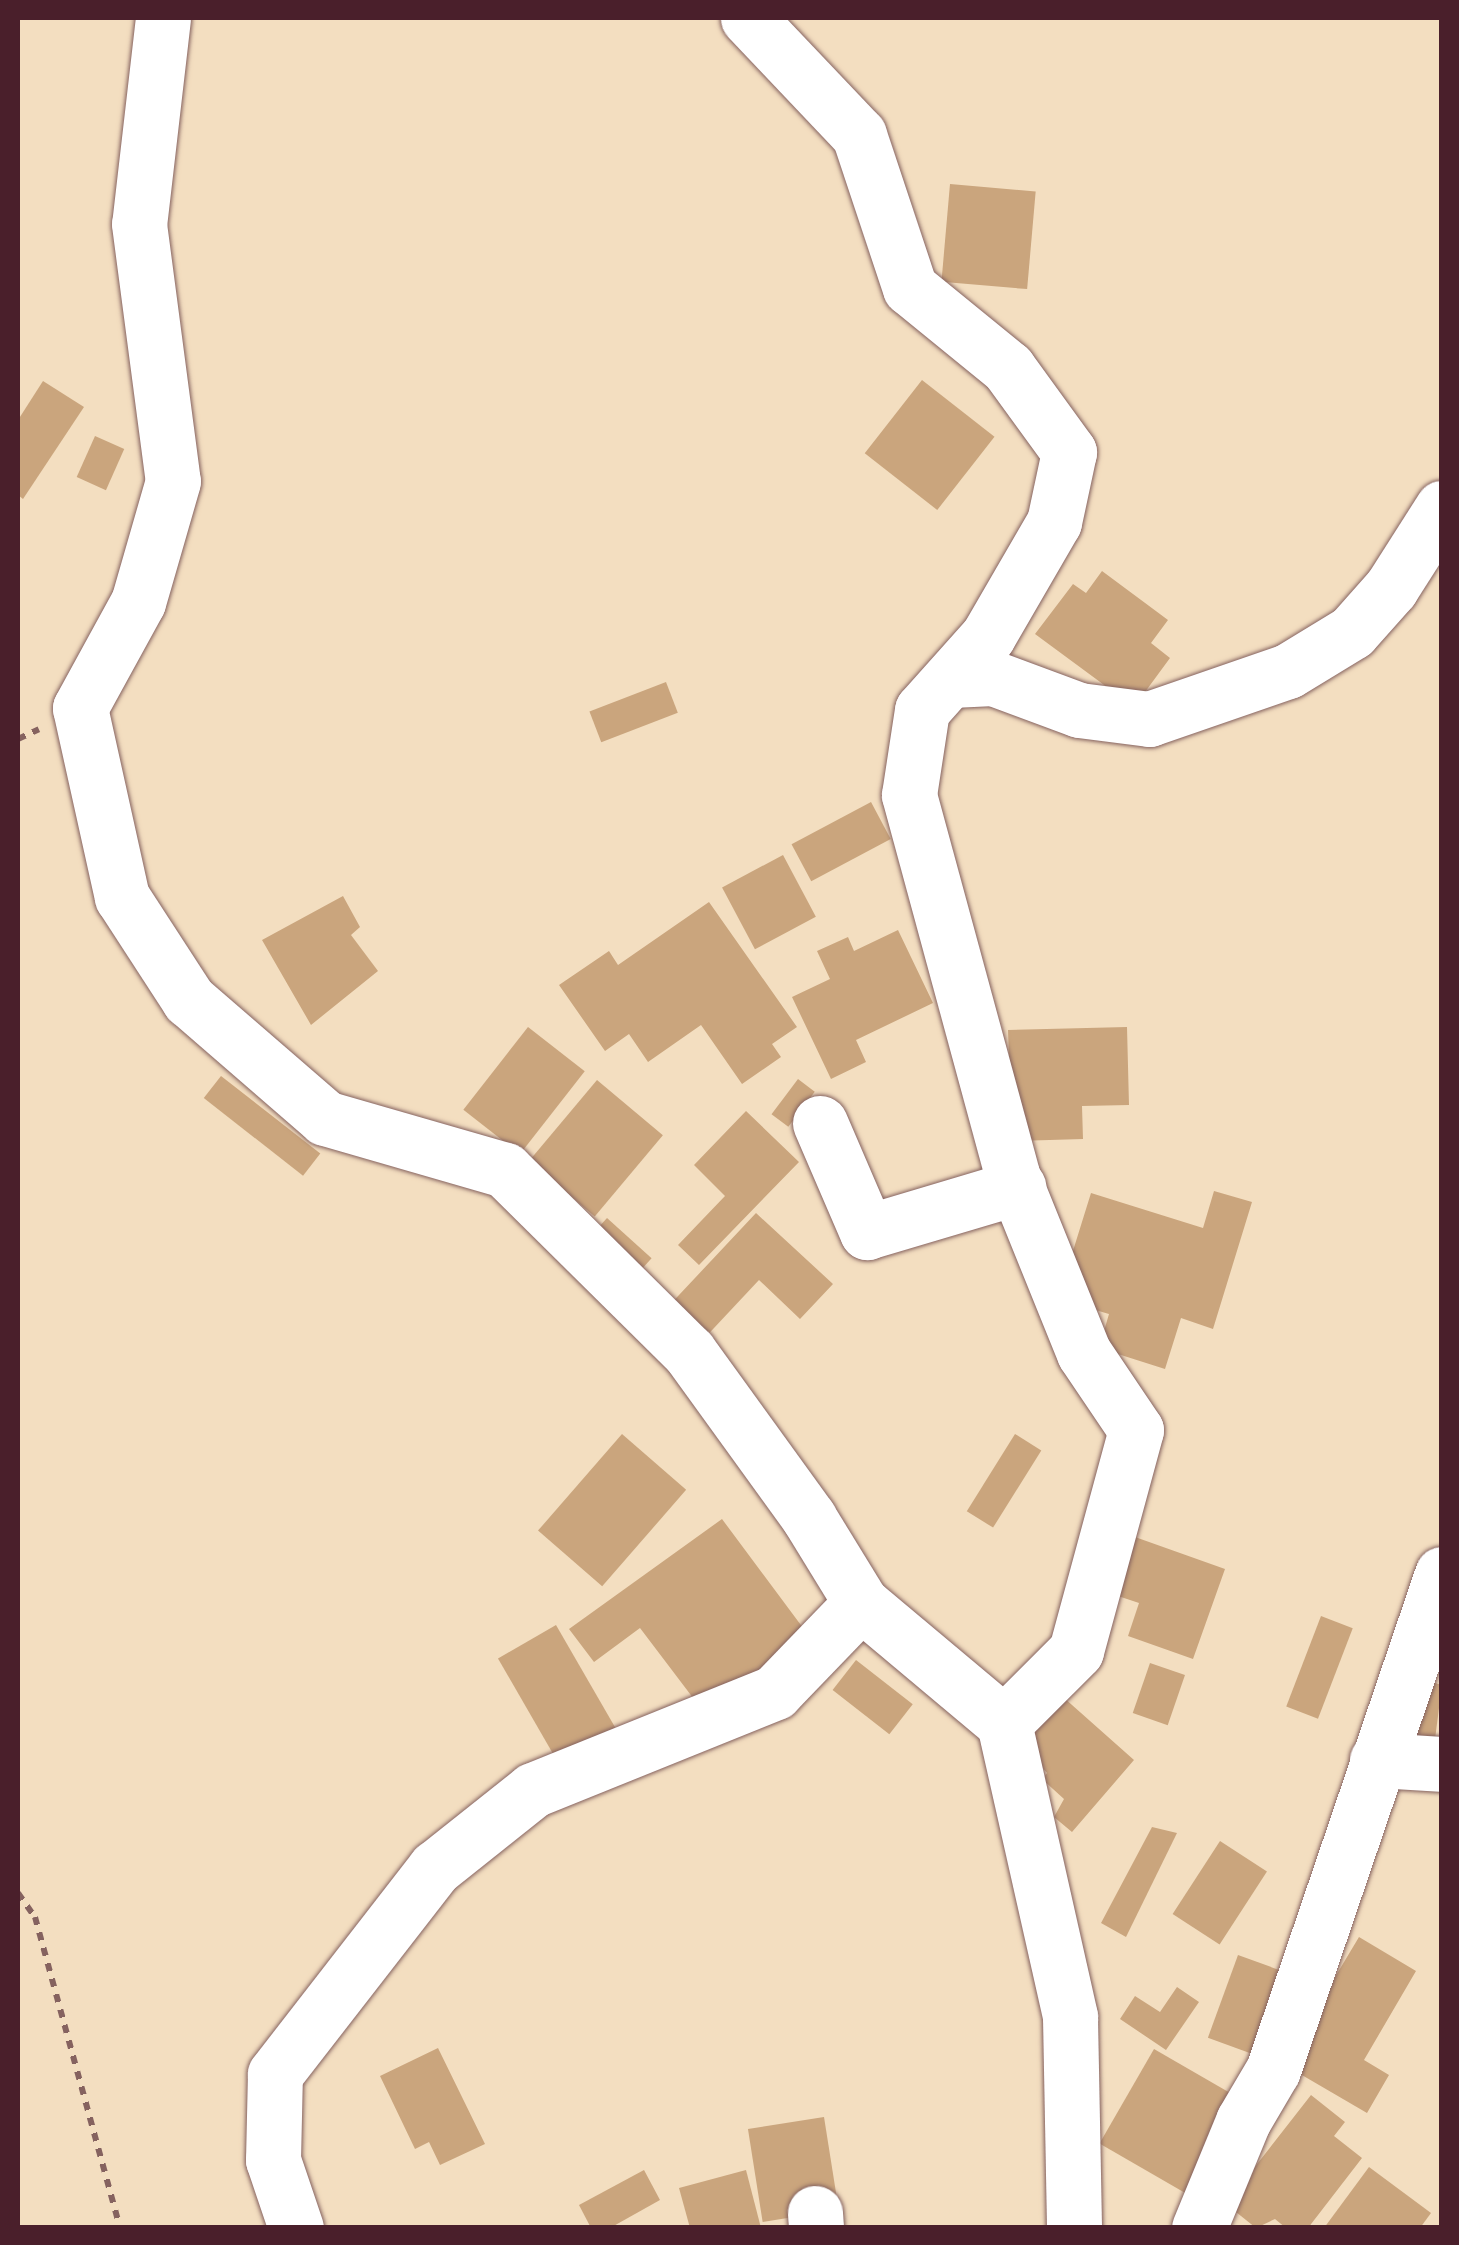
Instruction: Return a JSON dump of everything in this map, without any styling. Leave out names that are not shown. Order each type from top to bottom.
[{"type":"street","points":[[163,18],[139,224],[173,481],[138,602],[80,708],[122,897],[189,1000],[325,1118],[505,1170],[689,1352],[809,1518],[861,1603],[1004,1723],[1070,2018],[1074,2228]]},
{"type":"street","points":[[748,18],[859,135],[910,288],[1008,368],[1069,452],[1054,522],[988,636],[922,710],[909,794],[1018,1187],[1084,1352],[1136,1430],[1076,1651],[1004,1723]]},
{"type":"street","points":[[951,680],[993,678],[1080,710],[1149,718],[1288,671],[1352,632],[1391,588],[1442,508]]},
{"type":"street","points":[[820,1123],[867,1232],[1018,1187]]},
{"type":"street","points":[[1199,2228],[1243,2121],[1273,2070],[1442,1574]]},
{"type":"street","points":[[296,2228],[272,2160],[275,2074],[434,1868],[533,1790],[774,1692],[861,1603]]},
{"type":"street","points":[[1377,1760],[1442,1764]]},
{"type":"path","points":[[18,1893],[35,1917],[120,2228]]},
{"type":"building","points":[[950,184],[1036,191],[1027,289],[941,282]]},
{"type":"building","points":[[922,380],[994,437],[937,510],[865,453]]},
{"type":"building","points":[[43,381],[84,407],[23,499],[18,495],[18,420]]},
{"type":"building","points":[[95,436],[124,449],[106,490],[77,477]]},
{"type":"building","points":[[1102,571],[1168,620],[1151,643],[1170,658],[1134,707],[1035,634],[1073,584],[1086,593]]},
{"type":"building","points":[[666,682],[678,713],[601,742],[589,711]]},
{"type":"building","points":[[871,802],[891,839],[811,881],[792,844]]},
{"type":"building","points":[[783,855],[816,917],[755,949],[722,887]]},
{"type":"building","points":[[343,896],[360,927],[351,935],[378,971],[311,1025],[262,940]]},
{"type":"building","points":[[709,902],[797,1027],[772,1044],[781,1057],[742,1084],[701,1025],[648,1062],[629,1034],[605,1051],[559,985],[609,951],[618,965]]},
{"type":"building","points":[[898,930],[933,1003],[856,1040],[866,1062],[831,1079],[792,997],[830,979],[817,951],[848,937],[854,951]]},
{"type":"building","points":[[528,1027],[585,1071],[520,1154],[463,1110]]},
{"type":"building","points":[[1127,1027],[1129,1105],[1082,1106],[1083,1139],[1012,1141],[1008,1030]]},
{"type":"building","points":[[221,1076],[320,1154],[303,1176],[204,1098]]},
{"type":"building","points":[[798,1079],[815,1092],[788,1127],[772,1114]]},
{"type":"building","points":[[597,1080],[663,1135],[595,1216],[529,1161]]},
{"type":"building","points":[[746,1111],[799,1162],[699,1265],[678,1245],[725,1196],[694,1165]]},
{"type":"building","points":[[1214,1191],[1252,1202],[1213,1329],[1181,1318],[1165,1369],[1099,1348],[1109,1314],[1058,1299],[1091,1193],[1203,1228]]},
{"type":"building","points":[[756,1213],[833,1284],[800,1319],[759,1280],[699,1344],[664,1311]]},
{"type":"building","points":[[607,1218],[652,1258],[632,1280],[587,1240]]},
{"type":"building","points":[[622,1434],[686,1490],[602,1586],[538,1531]]},
{"type":"building","points":[[1015,1434],[1041,1450],[993,1528],[967,1511]]},
{"type":"building","points":[[722,1519],[812,1640],[709,1719],[640,1628],[594,1662],[569,1629]]},
{"type":"building","points":[[1135,1537],[1225,1569],[1193,1659],[1128,1636],[1139,1603],[1115,1595]]},
{"type":"building","points":[[1321,1616],[1353,1628],[1318,1719],[1286,1707]]},
{"type":"building","points":[[556,1625],[616,1730],[558,1763],[498,1658]]},
{"type":"building","points":[[856,1660],[913,1704],[889,1734],[833,1690]]},
{"type":"building","points":[[1150,1663],[1185,1675],[1168,1725],[1133,1713]]},
{"type":"building","points":[[1420,1679],[1442,1685],[1434,1747],[1403,1738]]},
{"type":"building","points":[[1063,1697],[1134,1760],[1072,1832],[1054,1817],[1064,1799],[1042,1779],[1047,1773],[1023,1745]]},
{"type":"building","points":[[1152,1827],[1177,1833],[1126,1937],[1101,1923]]},
{"type":"building","points":[[1220,1841],[1267,1871],[1220,1944],[1173,1914]]},
{"type":"building","points":[[1359,1937],[1416,1971],[1364,2060],[1389,2075],[1367,2113],[1283,2064]]},
{"type":"building","points":[[1238,1955],[1286,1972],[1256,2055],[1208,2038]]},
{"type":"building","points":[[1177,1987],[1199,2002],[1166,2050],[1120,2019],[1135,1996],[1160,2012]]},
{"type":"building","points":[[438,2048],[485,2144],[440,2165],[429,2142],[415,2149],[380,2076]]},
{"type":"building","points":[[1154,2049],[1248,2103],[1193,2197],[1100,2143]]},
{"type":"building","points":[[1311,2095],[1345,2122],[1334,2136],[1362,2158],[1308,2228],[1286,2228],[1275,2219],[1256,2228],[1226,2204]]},
{"type":"building","points":[[824,2117],[839,2210],[763,2222],[748,2129]]},
{"type":"building","points":[[1369,2167],[1431,2213],[1420,2228],[1324,2228]]},
{"type":"building","points":[[644,2170],[660,2200],[610,2228],[591,2228],[579,2205]]},
{"type":"building","points":[[746,2170],[761,2228],[690,2228],[679,2188]]}]
